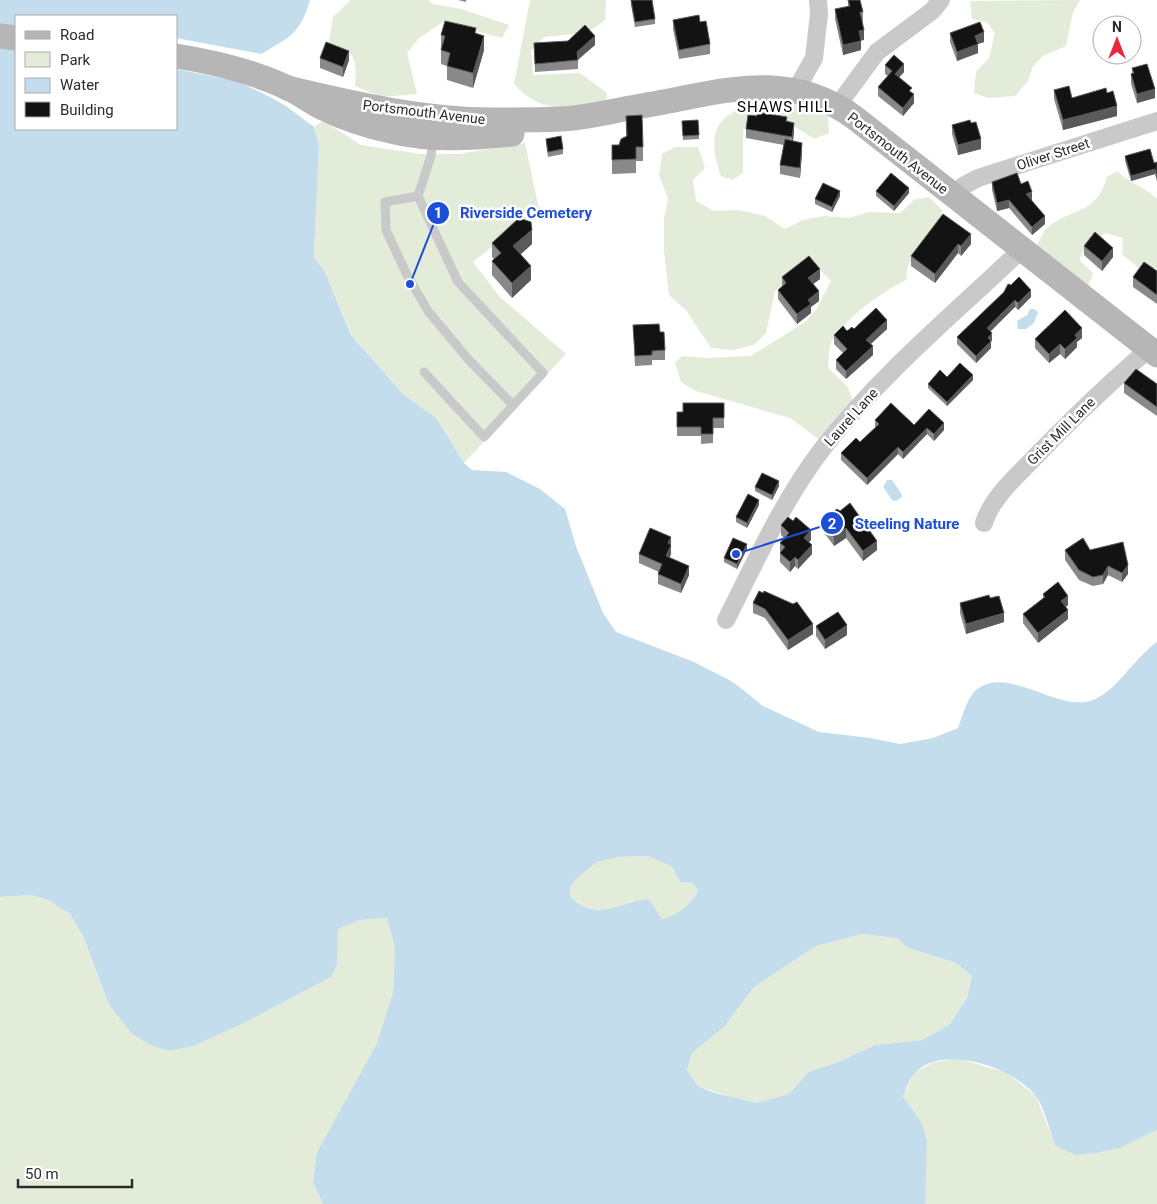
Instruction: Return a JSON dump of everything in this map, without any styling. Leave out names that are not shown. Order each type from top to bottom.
[{"type":"main road","points":[[0,36],[15,38]]},
{"type":"main road","name":"Portsmouth Avenue","points":[[178,56],[238,70],[287,88],[360,105],[415,114],[492,120],[562,119],[649,105],[728,89],[765,87],[796,90],[818,96],[838,106],[1153,352]]},
{"type":"main road","name":"Portsmouth Avenue","points":[[287,88],[320,107],[345,117],[390,131],[433,138],[518,133],[562,119]]},
{"type":"street","points":[[796,90],[814,58],[819,14],[818,0]]},
{"type":"street","points":[[838,106],[877,52],[932,11],[941,0]]},
{"type":"street","name":"Oliver Street","points":[[954,197],[963,186],[978,178],[1157,121]]},
{"type":"street","name":"Laurel Lane","points":[[726,620],[787,502],[823,448],[887,376],[1022,249]]},
{"type":"street","name":"Grist Mill Lane","points":[[984,523],[988,512],[1003,492],[1065,425],[1153,352]]},
{"type":"lane","points":[[424,372],[484,437],[543,373],[458,282],[418,196],[431,156],[433,138]]},
{"type":"lane","points":[[418,196],[385,202],[386,230],[407,275],[428,311],[468,359],[513,406]]},
{"type":"green space","points":[[351,0],[428,0],[433,4],[461,9],[509,25],[502,38],[443,22],[419,38],[407,53],[417,94],[381,97],[355,86],[356,68],[353,57],[345,50],[329,43],[333,17]]},
{"type":"green space","points":[[530,0],[606,0],[605,20],[598,25],[584,32],[544,37],[531,50],[533,75],[580,73],[607,93],[606,100],[568,107],[556,107],[535,101],[514,84]]},
{"type":"green space","points":[[1080,0],[1073,12],[1066,46],[1043,56],[1033,66],[1028,81],[1015,96],[988,98],[974,93],[976,72],[989,58],[995,33],[987,22],[972,19],[970,1]]},
{"type":"green space","points":[[778,100],[808,105],[828,116],[829,133],[814,139],[797,128],[753,120],[743,130],[743,173],[732,180],[721,176],[714,142],[717,129],[723,120],[745,107]]},
{"type":"green space","points":[[323,121],[361,145],[421,154],[459,154],[525,143],[539,209],[473,262],[499,296],[566,354],[464,463],[437,419],[403,394],[352,336],[325,272],[314,257],[319,145],[314,127]]},
{"type":"green space","points":[[675,147],[698,147],[705,168],[693,180],[696,201],[714,211],[738,210],[765,216],[785,229],[803,220],[824,216],[849,218],[869,212],[900,213],[915,199],[929,197],[943,211],[936,227],[908,265],[906,280],[886,291],[855,314],[832,341],[829,351],[828,368],[848,387],[854,406],[821,441],[790,418],[696,391],[681,382],[675,363],[682,356],[706,358],[751,356],[805,322],[816,310],[831,281],[813,263],[792,275],[775,291],[766,333],[754,345],[733,350],[711,348],[686,310],[669,295],[664,250],[664,218],[668,199],[659,175],[662,154]]},
{"type":"green space","points":[[1117,171],[1157,199],[1157,268],[1139,268],[1122,254],[1123,238],[1106,233],[1086,245],[1079,260],[1093,273],[1088,287],[1037,245],[1047,228],[1056,221],[1090,205],[1102,190],[1107,177]]},
{"type":"green space","points":[[648,856],[672,867],[680,882],[693,883],[698,891],[688,905],[674,915],[663,919],[656,913],[632,901],[608,910],[593,909],[571,898],[570,887],[577,878],[597,862],[619,857]]},
{"type":"green space","points":[[31,895],[48,900],[70,914],[84,938],[109,1005],[131,1033],[169,1051],[194,1046],[248,1021],[331,977],[337,965],[337,929],[360,920],[387,918],[395,948],[393,993],[378,1044],[317,1152],[313,1182],[323,1204],[0,1204],[0,897]]},
{"type":"green space","points":[[862,934],[898,938],[908,948],[956,963],[972,976],[967,998],[949,1025],[922,1040],[875,1045],[838,1062],[808,1072],[789,1094],[757,1103],[734,1098],[698,1086],[687,1070],[692,1053],[724,1027],[754,987],[816,946]]},
{"type":"green space","points":[[956,1058],[1007,1073],[1036,1096],[1055,1145],[1120,1148],[1157,1130],[1157,1204],[925,1204],[903,1097],[914,1073],[932,1063]]},
{"type":"water","points":[[0,0],[310,0],[298,28],[287,38],[261,54],[270,97],[286,106],[314,127],[319,145],[314,257],[325,272],[351,335],[403,394],[437,419],[464,463],[472,470],[506,472],[540,489],[565,509],[576,546],[603,613],[616,632],[694,662],[733,682],[763,706],[819,732],[870,738],[900,744],[933,738],[958,728],[964,710],[973,693],[985,684],[999,682],[1015,684],[1064,700],[1079,702],[1093,700],[1111,689],[1148,649],[1157,642],[1157,1130],[1120,1148],[1075,1155],[1055,1145],[1044,1112],[1035,1095],[1025,1085],[1011,1076],[995,1068],[959,1060],[942,1060],[927,1064],[913,1075],[903,1097],[921,1122],[927,1140],[925,1204],[323,1204],[313,1182],[317,1152],[377,1044],[393,993],[395,948],[387,918],[360,920],[338,929],[337,965],[331,977],[248,1021],[194,1046],[169,1051],[150,1045],[131,1033],[109,1005],[84,938],[70,914],[48,900],[31,895],[0,897]],"holes":[[[648,856],[672,867],[680,882],[693,883],[698,891],[692,900],[674,915],[663,919],[647,899],[600,910],[581,905],[571,898],[570,887],[577,878],[597,862],[619,857]],[[862,934],[897,938],[908,948],[956,963],[972,976],[967,998],[949,1025],[922,1040],[875,1045],[838,1062],[808,1072],[789,1094],[757,1103],[715,1093],[698,1086],[687,1070],[692,1053],[724,1027],[754,987],[816,946]]]},
{"type":"water","points":[[1030,309],[1038,312],[1034,323],[1026,329],[1018,329],[1017,321],[1027,315]]},
{"type":"water","points":[[887,480],[892,480],[901,493],[902,497],[896,501],[892,500],[883,487]]},
{"type":"pier","points":[[178,38],[261,54],[270,97],[237,81],[178,69]]},
{"type":"building","points":[[631,0],[652,0],[655,19],[635,22]]},
{"type":"building","points":[[848,0],[860,0],[863,12],[860,12],[864,30],[859,31],[861,41],[843,45],[835,9],[850,6]]},
{"type":"building","points":[[699,15],[700,22],[706,21],[710,44],[679,50],[673,20]]},
{"type":"building","points":[[445,21],[476,28],[475,33],[484,36],[473,73],[447,66],[450,53],[441,50],[445,36],[441,35]]},
{"type":"building","points":[[980,22],[984,32],[975,36],[978,44],[957,52],[950,33]]},
{"type":"building","points":[[585,25],[595,36],[577,52],[578,60],[535,64],[534,43],[568,41]]},
{"type":"building","points":[[326,42],[349,51],[343,67],[320,58]]},
{"type":"building","points":[[894,55],[904,64],[895,74],[912,88],[909,91],[914,94],[903,108],[878,87],[892,71],[885,65]]},
{"type":"building","points":[[1147,64],[1155,89],[1137,94],[1131,74],[1134,73],[1132,68]]},
{"type":"building","points":[[1069,86],[1072,98],[1106,88],[1107,93],[1113,91],[1117,106],[1063,120],[1054,90]]},
{"type":"building","points":[[757,112],[787,117],[786,121],[794,123],[792,137],[746,129],[748,115],[757,116]]},
{"type":"building","points":[[642,115],[643,147],[636,147],[636,159],[612,160],[612,145],[619,145],[621,139],[627,136],[626,116]]},
{"type":"building","points":[[698,120],[699,135],[683,136],[682,121]]},
{"type":"building","points":[[970,120],[971,123],[976,122],[981,139],[958,145],[952,125]]},
{"type":"building","points":[[561,136],[563,149],[548,152],[546,139]]},
{"type":"building","points":[[785,139],[802,143],[800,168],[780,165]]},
{"type":"building","points":[[1150,149],[1154,163],[1157,162],[1157,177],[1155,169],[1131,176],[1125,156]]},
{"type":"building","points":[[891,173],[909,188],[894,206],[876,191]]},
{"type":"building","points":[[1017,173],[1021,184],[1028,181],[1032,192],[1026,194],[1045,216],[1032,227],[1009,200],[997,203],[992,182]]},
{"type":"building","points":[[823,183],[840,191],[832,207],[815,199]]},
{"type":"building","points":[[943,214],[971,234],[961,246],[958,244],[935,274],[911,256]]},
{"type":"building","points":[[519,218],[531,222],[532,230],[513,246],[531,266],[512,283],[492,261],[501,253],[492,243]]},
{"type":"building","points":[[1095,232],[1113,248],[1102,261],[1084,246]]},
{"type":"building","points":[[809,256],[820,269],[808,278],[819,291],[808,300],[811,304],[797,314],[778,290],[786,283],[782,277]]},
{"type":"building","points":[[1144,262],[1157,271],[1157,295],[1133,277]]},
{"type":"building","points":[[1019,277],[1031,290],[1018,303],[1015,300],[987,328],[992,333],[988,338],[991,341],[976,356],[957,337],[1004,292],[1008,284],[1011,285]]},
{"type":"building","points":[[876,308],[887,320],[866,340],[873,346],[846,371],[836,360],[847,349],[834,335],[843,326],[847,331],[852,327],[854,329]]},
{"type":"building","points":[[1065,310],[1082,328],[1075,335],[1077,338],[1065,349],[1060,344],[1049,354],[1035,339]]},
{"type":"building","points":[[659,324],[660,332],[664,332],[665,350],[652,351],[652,355],[635,356],[633,325]]},
{"type":"building","points":[[960,363],[973,375],[947,402],[928,384],[940,370],[947,377]]},
{"type":"building","points":[[1136,369],[1157,384],[1157,407],[1124,383]]},
{"type":"building","points":[[683,403],[724,403],[724,418],[713,418],[713,434],[701,434],[701,427],[677,427],[677,412],[683,412]]},
{"type":"building","points":[[891,403],[914,425],[929,409],[944,423],[934,434],[927,428],[903,452],[898,447],[867,478],[841,453],[856,438],[860,442],[879,424],[875,420]]},
{"type":"building","points":[[762,473],[779,481],[772,495],[755,487]]},
{"type":"building","points":[[748,494],[759,500],[747,523],[736,517]]},
{"type":"building","points":[[850,503],[877,541],[863,551],[846,528],[834,537],[822,520],[837,509],[840,511]]},
{"type":"building","points":[[788,517],[793,521],[796,517],[811,530],[804,538],[812,545],[798,560],[795,557],[790,562],[780,553],[785,547],[780,543],[789,533],[781,525]]},
{"type":"building","points":[[650,528],[671,537],[668,543],[671,545],[666,556],[689,566],[681,584],[658,574],[662,564],[639,554]]},
{"type":"building","points":[[733,538],[747,544],[737,564],[724,558]]},
{"type":"building","points":[[1083,538],[1090,550],[1123,542],[1128,565],[1122,573],[1108,566],[1103,575],[1093,577],[1079,570],[1065,550]]},
{"type":"building","points":[[1058,582],[1068,596],[1061,601],[1068,610],[1038,633],[1023,614],[1045,597],[1043,594]]},
{"type":"building","points":[[759,591],[763,593],[764,591],[793,604],[797,602],[813,624],[788,640],[765,609],[753,603]]},
{"type":"building","points":[[989,595],[990,598],[999,596],[1004,613],[966,624],[960,603]]},
{"type":"building","points":[[838,612],[847,625],[825,640],[816,626]]},
{"type":"place","name":"Riverside Cemetery","points":[[410,284]]},
{"type":"place","name":"Steeling Nature","points":[[736,554]]},
{"type":"district","name":"SHAWS HILL","points":[[785,107]]}]
